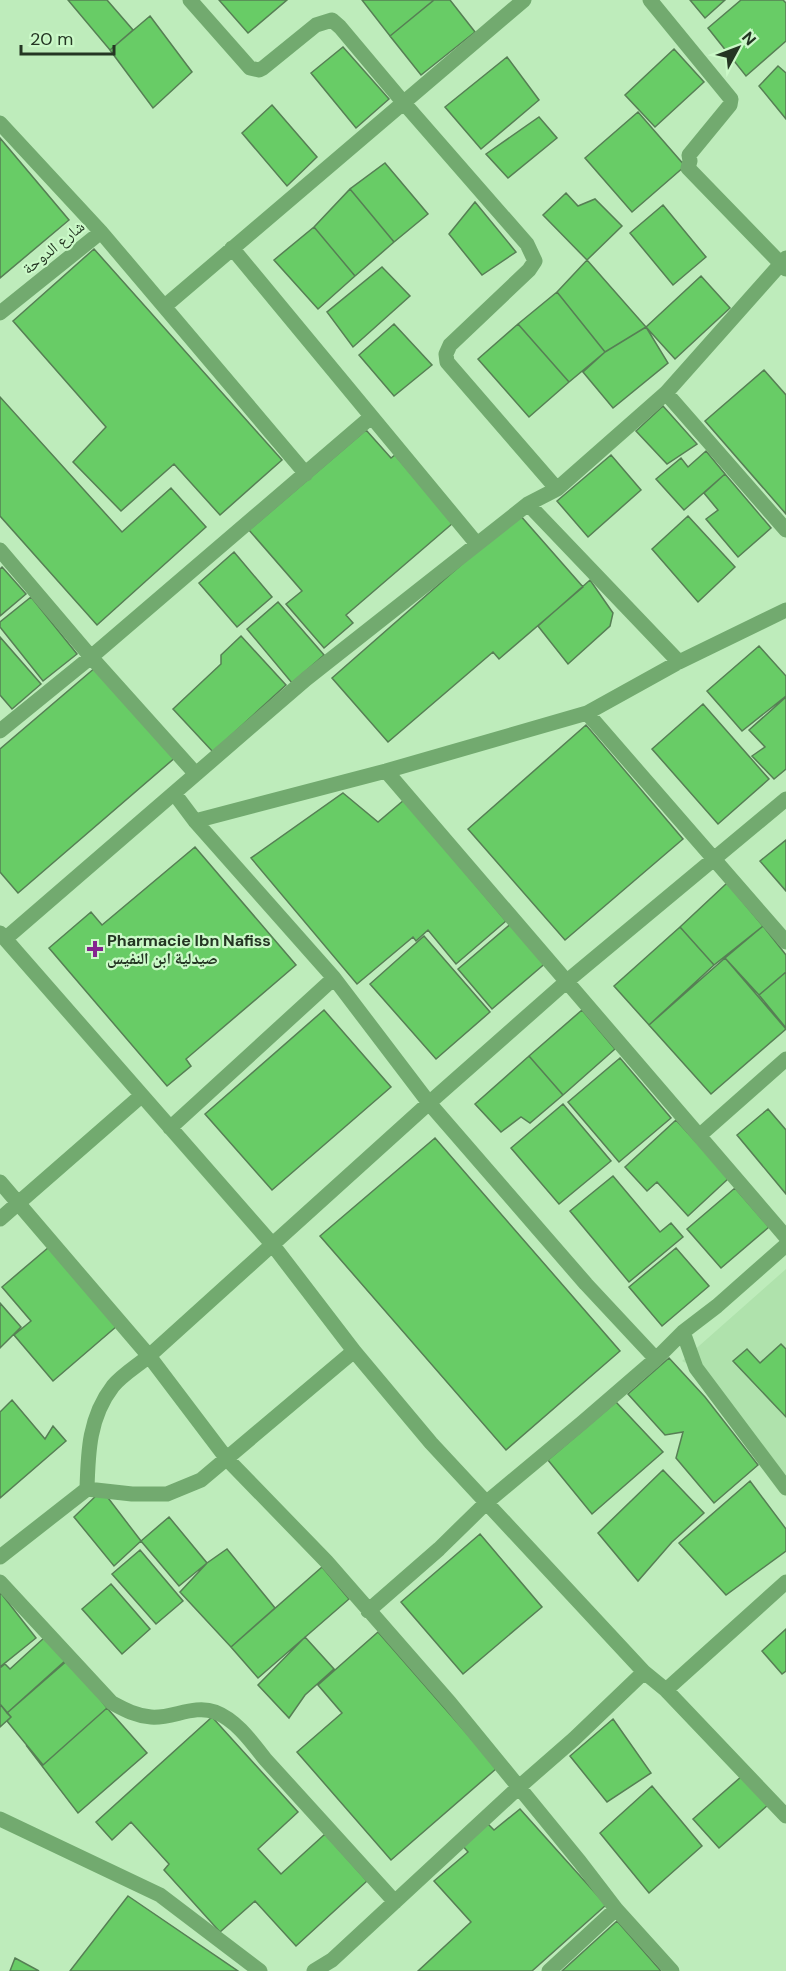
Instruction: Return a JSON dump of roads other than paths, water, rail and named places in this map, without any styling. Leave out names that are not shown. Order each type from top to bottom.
[{"type":"street","points":[[190,0],[250,68],[259,70],[271,63],[316,25],[332,20],[527,244],[535,261],[529,270],[450,345],[446,354],[447,362],[557,489]]},
{"type":"street","points":[[165,306],[524,0]]},
{"type":"street","points":[[650,0],[731,99],[730,105],[692,150],[689,155],[688,168],[784,264],[666,393],[557,489],[528,504],[306,679],[3,936],[272,1244],[354,1351],[431,1443],[644,1672],[666,1690],[786,1816]]},
{"type":"street","points":[[0,123],[165,306],[306,474]]},
{"type":"street","name":"شارع الدوحة","points":[[0,313],[100,232]]},
{"type":"street","points":[[232,248],[477,543]]},
{"type":"street","points":[[666,393],[786,530]]},
{"type":"street","points":[[0,731],[91,657],[371,417]]},
{"type":"street","points":[[528,504],[679,662]]},
{"type":"street","points":[[0,550],[91,657],[195,773]]},
{"type":"street","points":[[195,821],[386,771],[587,713],[679,662],[786,610]]},
{"type":"street","points":[[587,713],[786,942]]},
{"type":"street","points":[[386,771],[786,1237]]},
{"type":"street","points":[[174,793],[195,821],[334,978],[429,1103],[606,1306],[656,1359]]},
{"type":"street","points":[[87,1489],[88,1447],[98,1411],[114,1385],[566,982],[786,799]]},
{"type":"street","points":[[170,1128],[334,978]]},
{"type":"street","points":[[699,1136],[786,1059]]},
{"type":"street","points":[[0,1219],[141,1096]]},
{"type":"street","points":[[0,1182],[149,1356],[227,1459],[326,1561],[450,1703],[616,1909],[672,1971]]},
{"type":"street","points":[[368,1611],[439,1549],[487,1502],[786,1245]]},
{"type":"street","points":[[683,1332],[696,1368],[786,1488]]},
{"type":"street","points":[[0,1557],[87,1489],[132,1494],[167,1494],[201,1480],[354,1351]]},
{"type":"street","points":[[0,1582],[112,1703],[132,1714],[153,1718],[200,1709],[214,1712],[229,1720],[248,1737],[265,1759],[395,1902]]},
{"type":"street","points":[[666,1690],[786,1582]]},
{"type":"street","points":[[314,1971],[332,1960],[644,1672]]},
{"type":"street","points":[[0,1819],[160,1896],[260,1971]]},
{"type":"street","points":[[549,1971],[616,1909]]},
{"type":"place","name":"Pharmacie Ibn Nafiss صيدلية ابن النفيس","points":[[95,949]]}]
